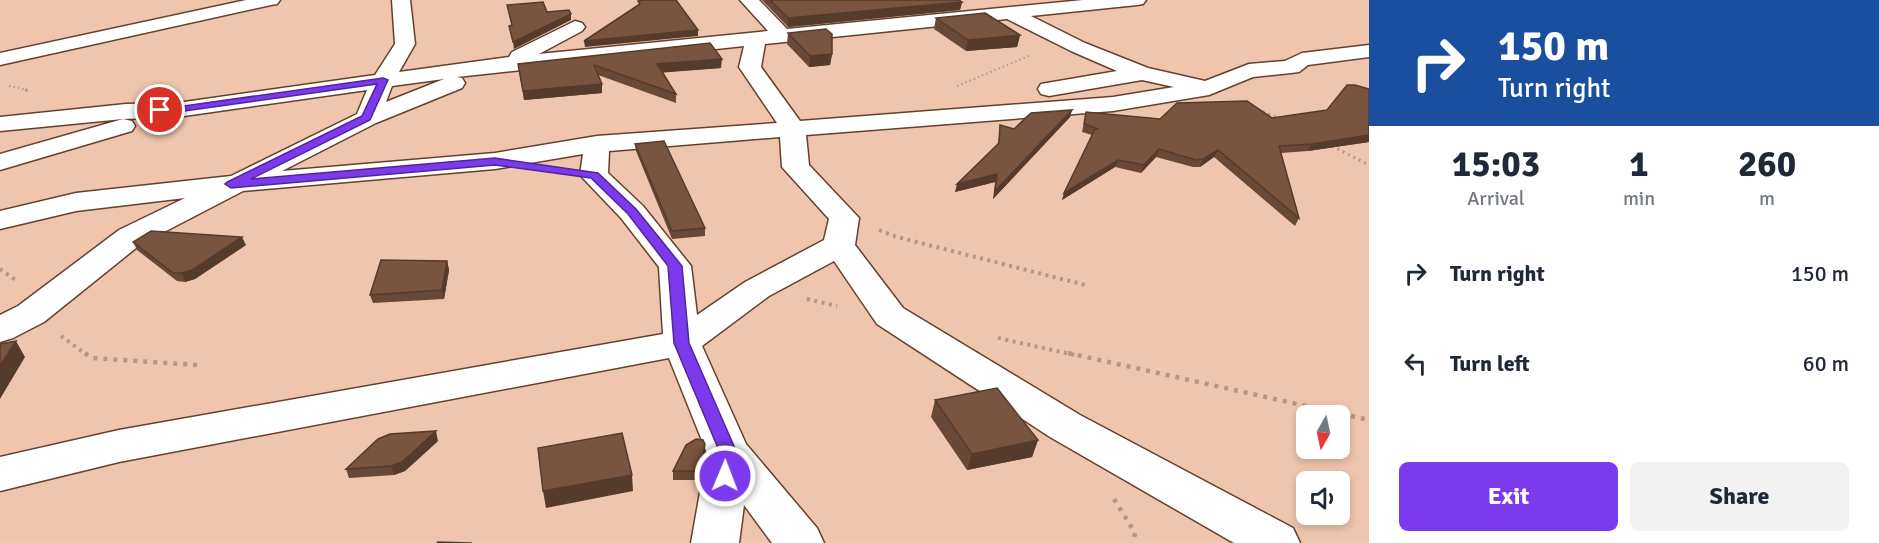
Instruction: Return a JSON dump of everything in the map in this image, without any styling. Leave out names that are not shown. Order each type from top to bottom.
[{"type":"street","points":[[0,59],[271,0]]},
{"type":"street","points":[[367,117],[383,80],[405,44],[401,0]]},
{"type":"street","points":[[749,0],[778,31],[765,39],[750,67],[792,127],[796,167],[842,231],[890,316],[1065,426],[1276,543]]},
{"type":"street","points":[[988,0],[1011,14],[1142,73],[1209,88]]},
{"type":"street","points":[[0,124],[126,111],[177,110],[503,64],[1137,0]]},
{"type":"street","points":[[0,330],[31,314],[130,237],[367,117],[503,64],[575,27]]},
{"type":"street","points":[[792,127],[1113,104],[1209,88],[1249,71],[1291,67],[1302,59],[1327,54],[1369,51]]},
{"type":"street","points":[[0,220],[76,202],[231,184],[495,161],[596,160],[792,127],[843,116],[1081,85],[1142,73]]},
{"type":"street","points":[[0,162],[177,110]]},
{"type":"street","points":[[596,160],[632,212],[675,266],[682,343],[729,453],[800,543]]},
{"type":"street","points":[[0,474],[119,446],[682,343],[842,231]]},
{"type":"street","points":[[715,543],[729,453]]},
{"type":"path","points":[[922,105],[943,91],[1046,49],[1047,31]]},
{"type":"path","points":[[1209,88],[1283,120]]},
{"type":"path","points":[[1322,140],[1369,165]]},
{"type":"path","points":[[842,231],[897,237],[1089,286]]},
{"type":"path","points":[[0,270],[27,287],[31,314],[92,358],[197,365]]},
{"type":"path","points":[[757,289],[890,316]]},
{"type":"path","points":[[995,338],[1273,397],[1369,420]]},
{"type":"building","points":[[676,0],[698,30],[584,41],[640,4],[638,1]]},
{"type":"building","points":[[770,0],[959,0],[962,2],[788,18]]},
{"type":"building","points":[[543,2],[547,12],[569,10],[571,14],[513,42],[507,5]]},
{"type":"building","points":[[985,13],[1020,35],[968,40],[936,18]]},
{"type":"building","points":[[826,29],[832,34],[832,54],[810,56],[788,33]]},
{"type":"building","points":[[710,43],[722,59],[657,64],[676,94],[594,65],[602,84],[523,91],[518,64]]},
{"type":"building","points":[[1347,85],[1369,89],[1369,135],[1312,144],[1279,146],[1299,218],[1218,150],[1203,159],[1196,160],[1159,149],[1144,165],[1118,160],[1064,193],[1095,129],[1098,129],[1084,124],[1086,112],[1160,119],[1177,103],[1247,101],[1272,118],[1327,110]]},
{"type":"building","points":[[1072,110],[995,191],[997,174],[957,184],[999,143],[1000,125],[1014,129],[1031,113]]},
{"type":"building","points":[[664,141],[705,228],[672,231],[635,144]]},
{"type":"building","points":[[151,231],[242,237],[192,270],[173,273],[133,242]]},
{"type":"building","points":[[381,260],[447,261],[442,290],[370,295]]},
{"type":"building","points":[[16,341],[0,366],[0,344]]},
{"type":"building","points":[[997,388],[1038,440],[972,454],[935,400]]},
{"type":"building","points":[[436,431],[402,462],[391,466],[346,469],[378,439],[390,434]]},
{"type":"building","points":[[622,433],[632,475],[543,491],[538,448]]},
{"type":"building","points":[[696,439],[703,440],[705,444],[700,471],[673,471],[686,445]]},
{"type":"route","points":[[160,110],[177,110],[383,80],[367,117],[231,184],[495,161],[594,175],[632,212],[675,266],[682,343],[729,453],[725,476]]}]
